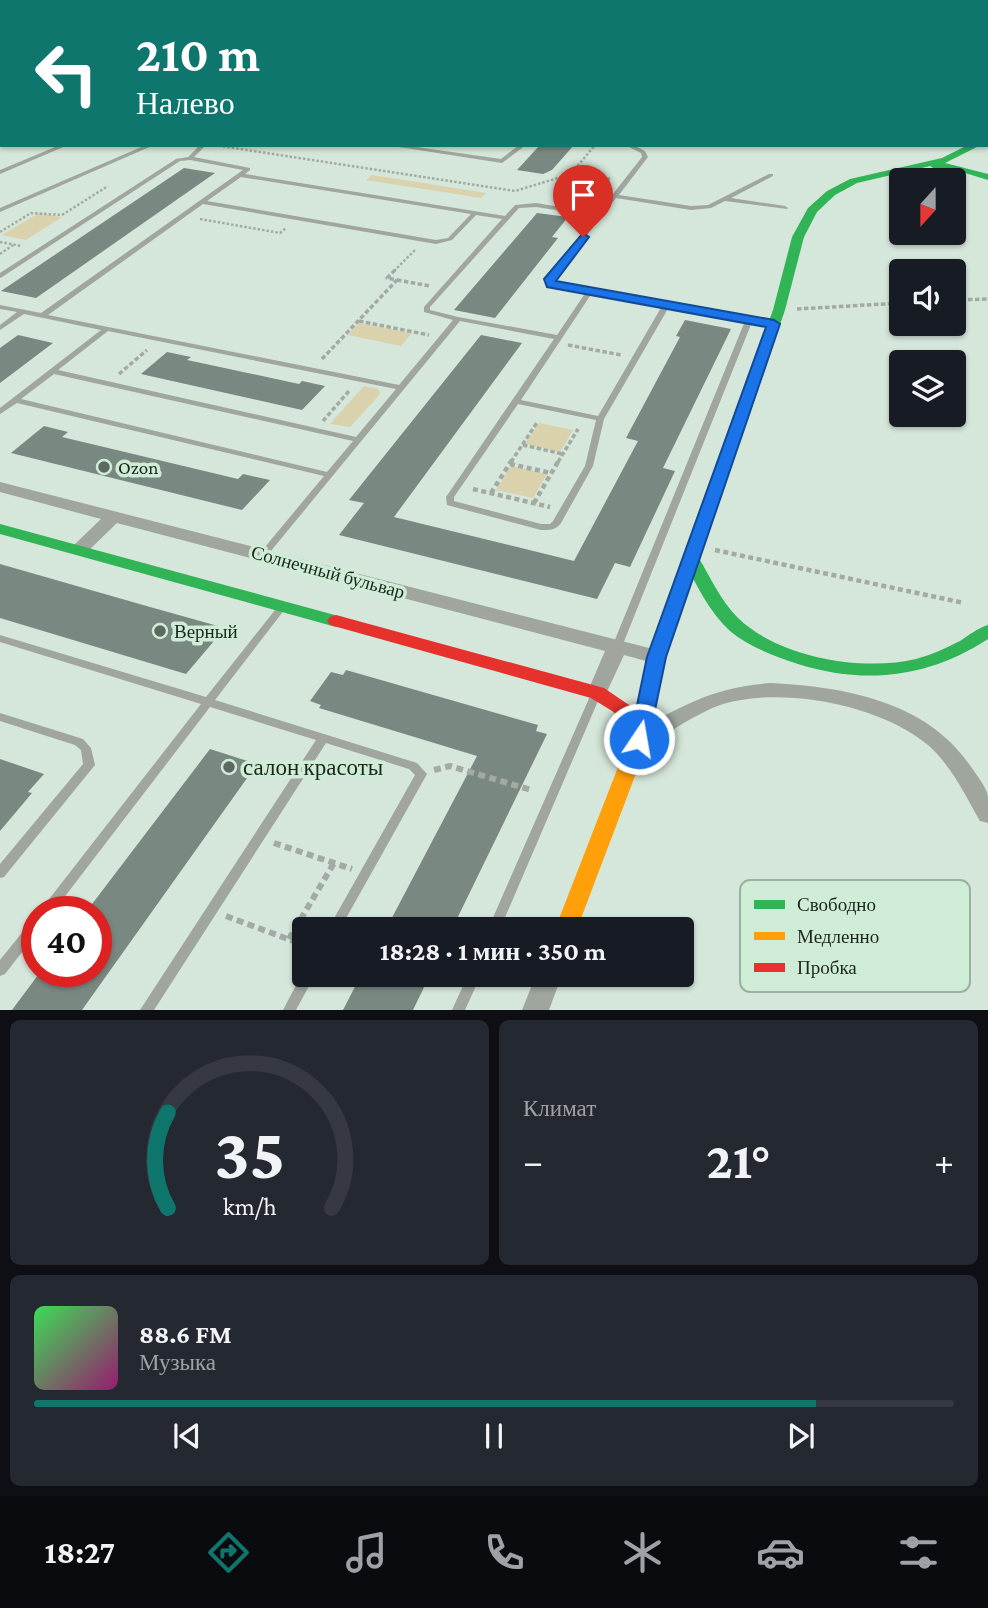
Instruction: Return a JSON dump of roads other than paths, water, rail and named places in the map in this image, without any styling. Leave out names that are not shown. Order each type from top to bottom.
[{"type":"street","points":[[909,168],[945,160],[972,147]]},
{"type":"street","points":[[909,168],[959,168]]},
{"type":"street","points":[[966,170],[988,177]]},
{"type":"street","points":[[571,917],[639,739],[657,657],[776,317],[798,237],[812,210],[831,193],[854,181],[889,173]]},
{"type":"street","name":"Солнечный бульвар","points":[[0,487],[657,657]]},
{"type":"street","points":[[79,550],[114,516]]},
{"type":"street","points":[[0,529],[597,693],[618,705],[632,720],[639,739]]},
{"type":"street","points":[[694,553],[733,623],[759,642],[797,658],[840,669],[881,674],[932,664],[970,646],[988,631]]},
{"type":"street","points":[[597,693],[617,647]]},
{"type":"street","points":[[639,739],[720,697],[771,689],[827,695],[886,711],[935,739],[988,814]]},
{"type":"street","points":[[535,1010],[544,987]]},
{"type":"lane","points":[[0,172],[60,147]]},
{"type":"lane","points":[[0,210],[146,147]]},
{"type":"lane","points":[[190,158],[201,147]]},
{"type":"lane","points":[[402,147],[495,161],[507,160],[521,147]]},
{"type":"lane","points":[[632,147],[643,152],[645,157],[550,279],[551,284],[749,320],[776,317]]},
{"type":"lane","points":[[0,276],[178,160],[190,158],[248,169],[42,316]]},
{"type":"lane","points":[[240,175],[506,218]]},
{"type":"lane","points":[[615,196],[691,208],[709,207],[771,175]]},
{"type":"lane","points":[[725,199],[785,208]]},
{"type":"lane","points":[[202,202],[446,242],[475,213]]},
{"type":"lane","points":[[557,340],[426,311],[515,207],[532,205],[600,215]]},
{"type":"lane","points":[[589,293],[450,497],[450,503],[541,527],[552,527],[589,466],[600,419],[666,306]]},
{"type":"lane","points":[[0,307],[401,388]]},
{"type":"lane","points":[[0,328],[22,312]]},
{"type":"lane","points":[[263,555],[458,319]]},
{"type":"lane","points":[[617,647],[749,320]]},
{"type":"lane","points":[[0,412],[106,329]]},
{"type":"lane","points":[[52,371],[358,440]]},
{"type":"lane","points":[[15,400],[330,475]]},
{"type":"lane","points":[[515,401],[600,419]]},
{"type":"lane","points":[[57,896],[283,606]]},
{"type":"lane","points":[[0,638],[413,766],[421,774],[341,917]]},
{"type":"lane","points":[[499,917],[597,693]]},
{"type":"lane","points":[[0,717],[79,742],[86,748],[89,765],[0,873]]},
{"type":"lane","points":[[146,1010],[323,738]]},
{"type":"lane","points":[[0,970],[21,943]]},
{"type":"lane","points":[[289,1010],[302,987]]},
{"type":"lane","points":[[458,1010],[469,987]]},
{"type":"place","name":"Ozon","points":[[104,467]]},
{"type":"place","name":"Верный","points":[[160,631]]},
{"type":"place","name":"салон красоты","points":[[229,767]]}]
